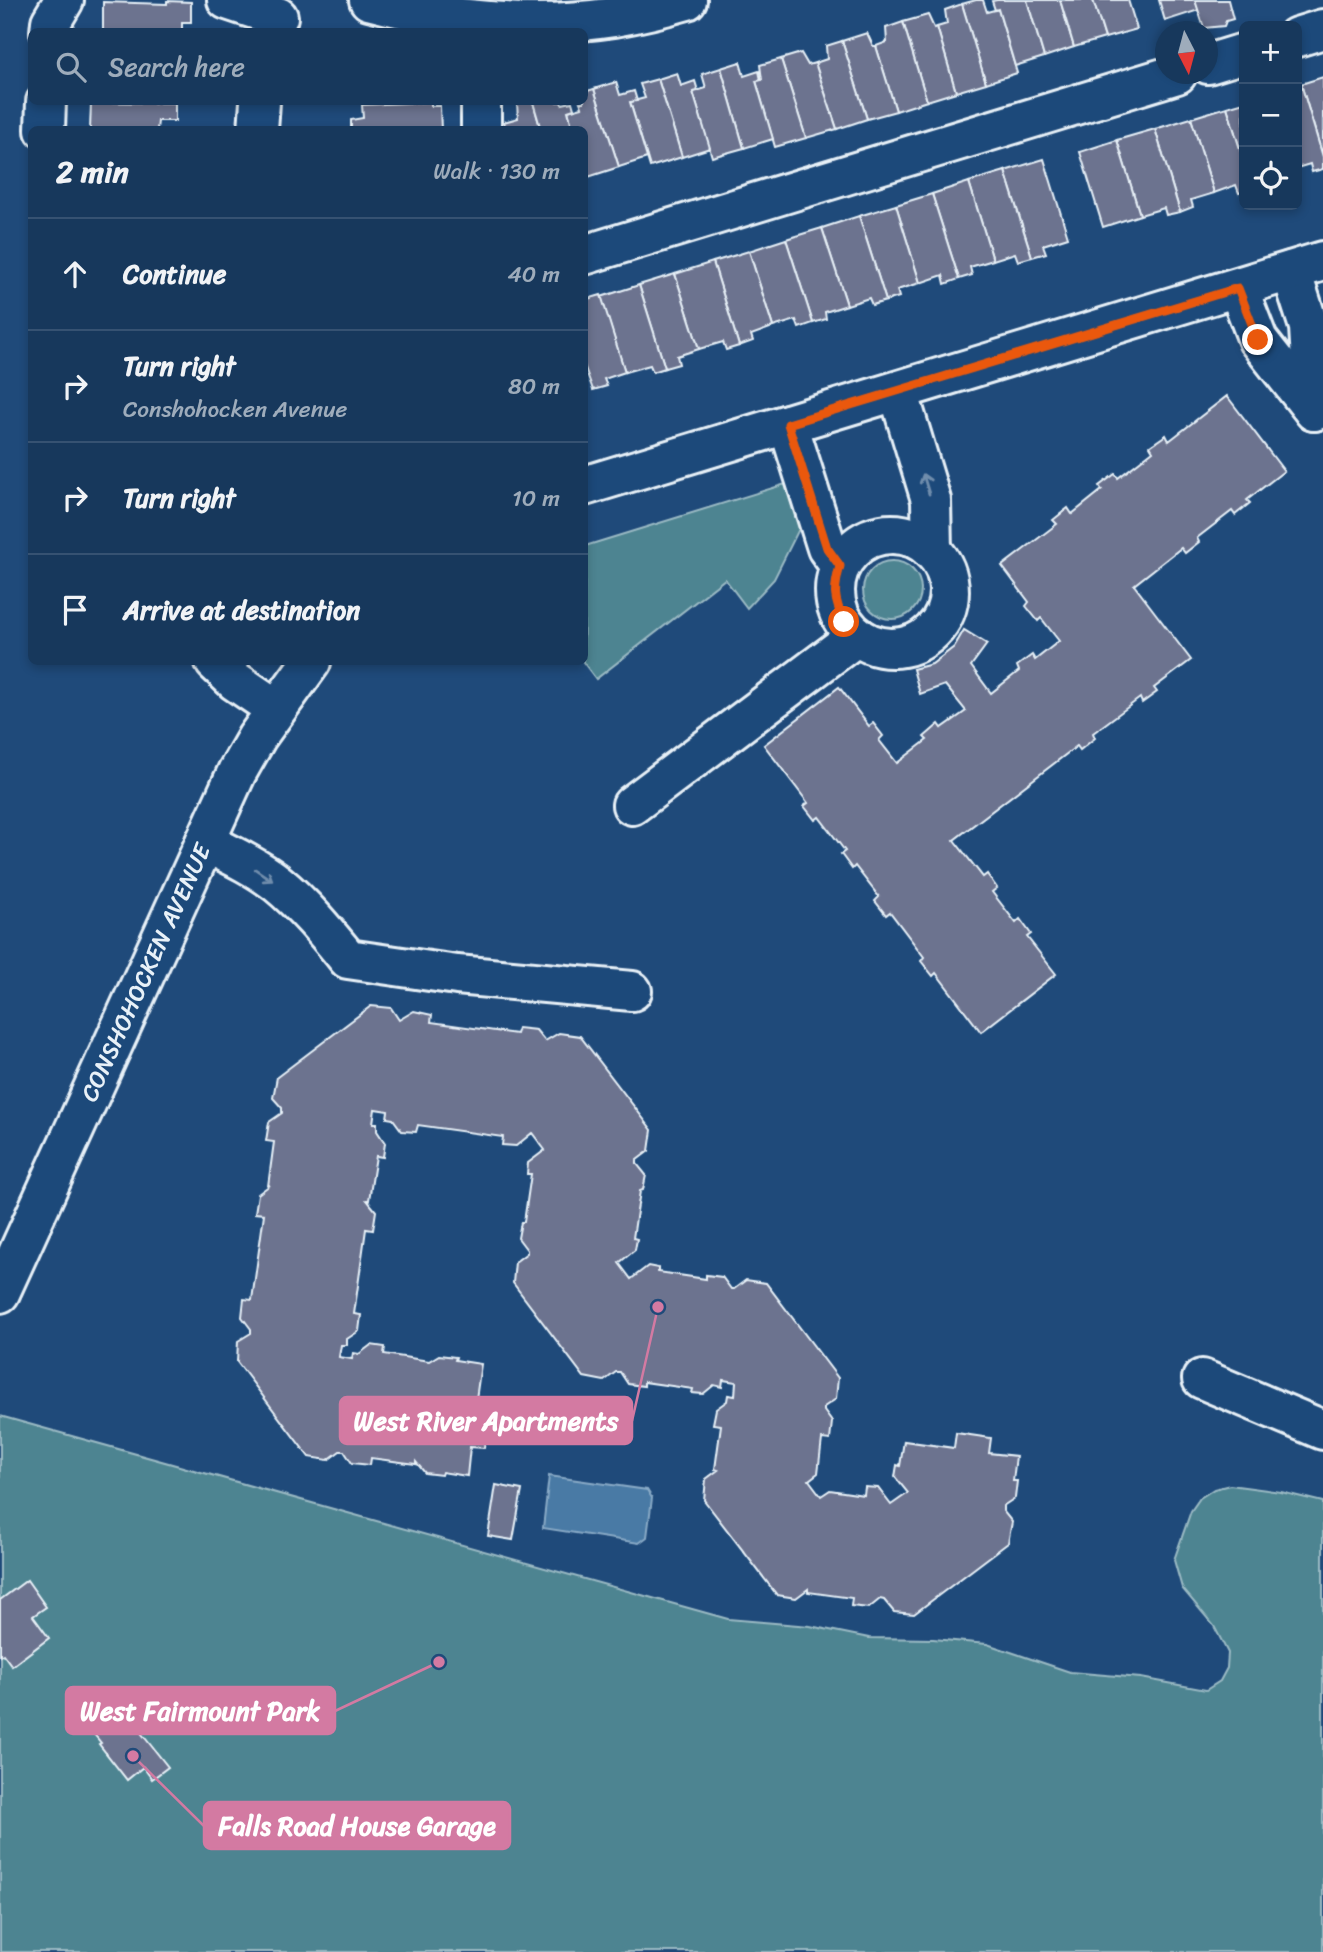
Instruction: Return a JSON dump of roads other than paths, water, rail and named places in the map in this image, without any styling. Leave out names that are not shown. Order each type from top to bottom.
[{"type":"street","points":[[50,28],[64,0]]},
{"type":"street","points":[[228,0],[278,16]]},
{"type":"street","points":[[369,0],[404,9],[532,24],[614,17],[687,0]]},
{"type":"street","points":[[1302,35],[1323,29]]},
{"type":"street","points":[[1218,61],[1239,55]]},
{"type":"street","points":[[588,254],[1155,81]]},
{"type":"street","points":[[45,126],[46,105]]},
{"type":"street","points":[[258,126],[260,105]]},
{"type":"street","points":[[481,105],[481,126]]},
{"type":"street","points":[[588,484],[1307,266],[1314,411],[1258,340],[1238,288]]},
{"type":"street","points":[[898,391],[931,500],[932,551]]},
{"type":"street","points":[[788,424],[827,548],[840,566]]},
{"type":"street","points":[[886,535],[906,536],[923,543],[932,551],[946,572],[949,589],[947,607],[939,624],[926,637],[909,645],[891,648],[873,645],[857,636],[844,622],[836,604],[835,585],[840,566],[852,551],[867,540],[886,535]]},
{"type":"street","points":[[632,805],[857,636]]},
{"type":"street","points":[[218,665],[235,681],[276,709]]},
{"type":"street","name":"CONSHOHOCKEN AVENUE","points":[[0,1293],[237,772],[257,737],[309,665]]},
{"type":"street","points":[[205,842],[276,882],[302,906],[348,959],[457,975],[632,991]]},
{"type":"street","points":[[1202,1379],[1323,1430]]},
{"type":"water","points":[[549,1476],[647,1490],[652,1498],[647,1537],[639,1543],[543,1528]]},
{"type":"place","name":"West River Apartments","points":[[658,1307]]},
{"type":"place","name":"West Fairmount Park","points":[[439,1662]]},
{"type":"place","name":"Falls Road House Garage","points":[[133,1756]]}]
